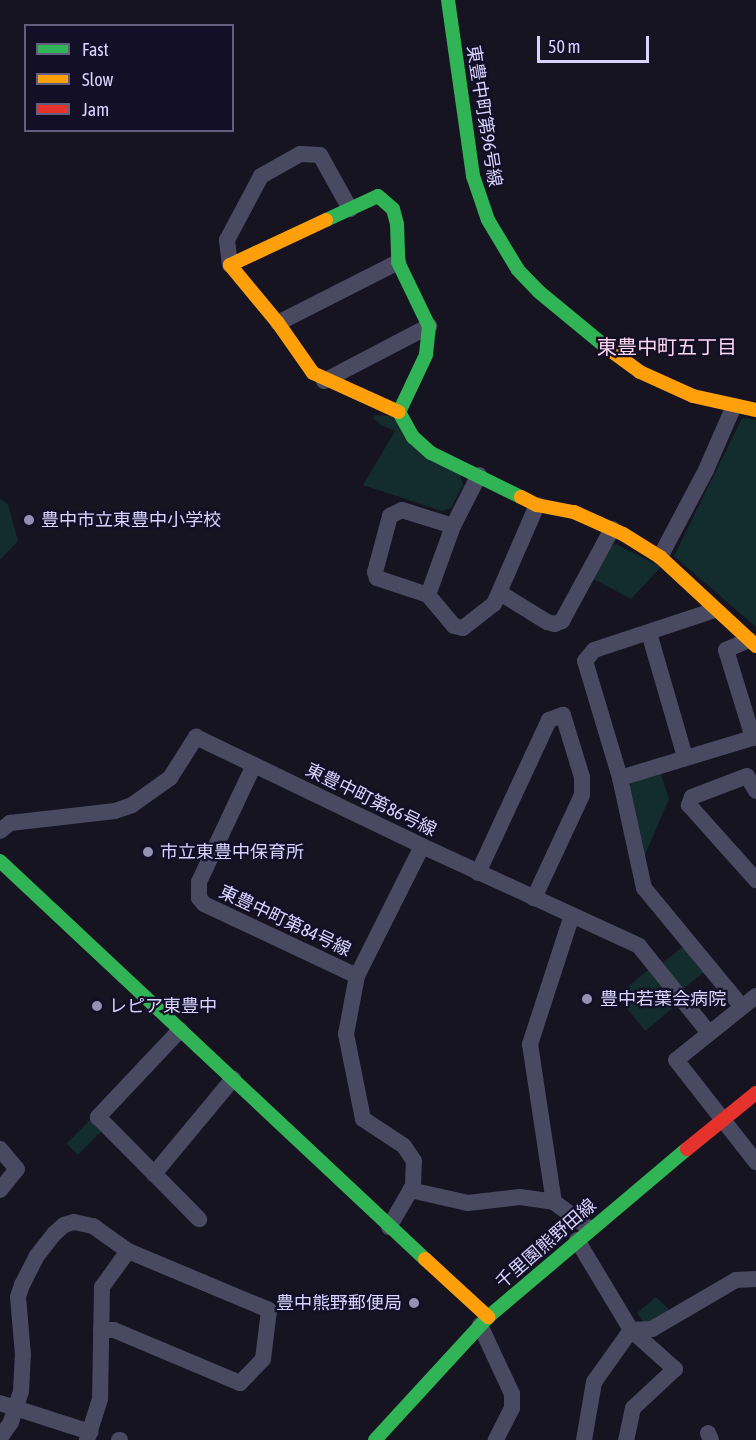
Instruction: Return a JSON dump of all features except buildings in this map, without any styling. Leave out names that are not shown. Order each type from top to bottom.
[{"type":"street","name":"東豊中町第96号線","points":[[448,0],[472,176],[488,220],[514,265],[538,291],[622,360],[674,388],[734,406],[756,410]]},
{"type":"street","points":[[350,209],[320,155],[300,154],[261,176],[227,240],[230,264],[278,323],[313,374],[324,381],[399,412],[413,437],[431,453],[537,505],[574,512],[612,529],[660,556],[715,610],[753,643]]},
{"type":"street","points":[[230,264],[378,196],[386,202],[393,209],[397,224],[398,262],[429,326],[426,355],[399,412]]},
{"type":"street","points":[[278,323],[398,262]]},
{"type":"street","points":[[324,381],[429,326]]},
{"type":"street","points":[[660,556],[706,470],[734,406]]},
{"type":"street","points":[[428,595],[453,526],[479,475]]},
{"type":"street","points":[[453,526],[402,510],[390,516],[375,572],[377,578],[428,595],[454,626],[463,628],[494,604],[537,505]]},
{"type":"street","points":[[500,593],[546,622],[555,624],[562,621],[612,529]]},
{"type":"street","points":[[715,610],[594,650],[585,661],[620,778],[644,888],[742,1007]]},
{"type":"street","points":[[649,633],[685,757]]},
{"type":"street","points":[[620,778],[754,737],[726,650],[753,643]]},
{"type":"street","points":[[478,873],[549,720],[563,715],[582,777],[582,795],[534,898]]},
{"type":"street","name":"東豊中町第86号線","points":[[0,831],[10,823],[115,811],[132,806],[170,778],[196,737],[478,873],[639,946],[709,1033]]},
{"type":"street","name":"東豊中町第84号線","points":[[254,765],[200,882],[199,898],[204,904],[357,976]]},
{"type":"street","points":[[756,791],[747,776],[692,797],[688,805],[756,880]]},
{"type":"street","points":[[389,1227],[414,1184],[414,1161],[406,1148],[366,1122],[359,1109],[346,1041],[357,976],[422,846]]},
{"type":"street","points":[[0,861],[389,1227],[484,1321],[512,1394],[512,1408],[496,1440]]},
{"type":"street","points":[[554,1202],[530,1044],[572,915]]},
{"type":"street","points":[[756,996],[676,1060],[756,1162]]},
{"type":"street","points":[[180,1030],[98,1117],[199,1219]]},
{"type":"street","points":[[154,1173],[232,1079]]},
{"type":"street","name":"千里園熊野田線","points":[[375,1440],[484,1321],[590,1229],[756,1093]]},
{"type":"street","points":[[0,1149],[17,1168],[0,1190]]},
{"type":"street","points":[[410,1190],[468,1203],[520,1197],[554,1202],[590,1229]]},
{"type":"street","points":[[0,1438],[8,1405],[21,1390],[23,1355],[18,1298],[36,1257],[64,1225],[74,1222],[93,1226],[128,1251],[269,1310],[263,1359],[240,1383],[114,1330],[101,1330]]},
{"type":"street","points":[[577,1240],[631,1330],[675,1369],[633,1408],[626,1440]]},
{"type":"street","points":[[8,1405],[89,1436],[100,1399],[102,1287],[128,1251]]},
{"type":"street","points":[[631,1330],[652,1329],[736,1280],[756,1279]]},
{"type":"street","points":[[584,1440],[594,1382],[631,1330]]},
{"type":"green space","points":[[375,415],[391,416],[460,474],[463,485],[451,508],[442,511],[363,485],[395,431],[381,425],[373,418]]},
{"type":"green space","points":[[742,418],[756,420],[756,627],[674,556]]},
{"type":"green space","points":[[0,499],[8,504],[18,541],[0,560]]},
{"type":"green space","points":[[616,544],[661,567],[631,599],[590,577],[607,547]]},
{"type":"green space","points":[[660,772],[669,799],[644,857],[629,788],[632,782]]},
{"type":"green space","points":[[686,944],[707,970],[681,990],[660,965]]},
{"type":"green space","points":[[648,970],[677,1004],[646,1031],[617,996]]},
{"type":"green space","points":[[92,1118],[103,1129],[78,1155],[67,1143]]},
{"type":"green space","points":[[656,1297],[669,1310],[646,1325],[637,1313]]},
{"type":"traffic: fast","points":[[448,0],[473,176],[488,220],[518,270],[538,291],[606,347]]},
{"type":"traffic: fast","points":[[326,220],[378,196],[393,209],[397,224],[398,262],[429,326],[426,355],[399,412],[413,437],[431,453],[521,497]]},
{"type":"traffic: fast","points":[[0,861],[425,1259]]},
{"type":"traffic: fast","points":[[375,1440],[488,1317],[687,1149]]},
{"type":"traffic: slow","points":[[326,220],[230,265],[278,323],[313,373],[399,412]]},
{"type":"traffic: slow","points":[[606,347],[640,372],[693,396],[756,410]]},
{"type":"traffic: slow","points":[[521,497],[537,505],[574,512],[623,534],[660,557],[756,646]]},
{"type":"traffic: slow","points":[[425,1259],[488,1317]]},
{"type":"traffic: jam","points":[[687,1149],[756,1093]]},
{"type":"place","name":"豊中市立東豊中小学校","points":[[29,520]]},
{"type":"place","name":"市立東豊中保育所","points":[[148,852]]},
{"type":"place","name":"豊中若葉会病院","points":[[587,999]]},
{"type":"place","name":"レピア東豊中","points":[[97,1006]]},
{"type":"place","name":"豊中熊野郵便局","points":[[414,1303]]},
{"type":"district","name":"東豊中町五丁目","points":[[667,346]]}]
